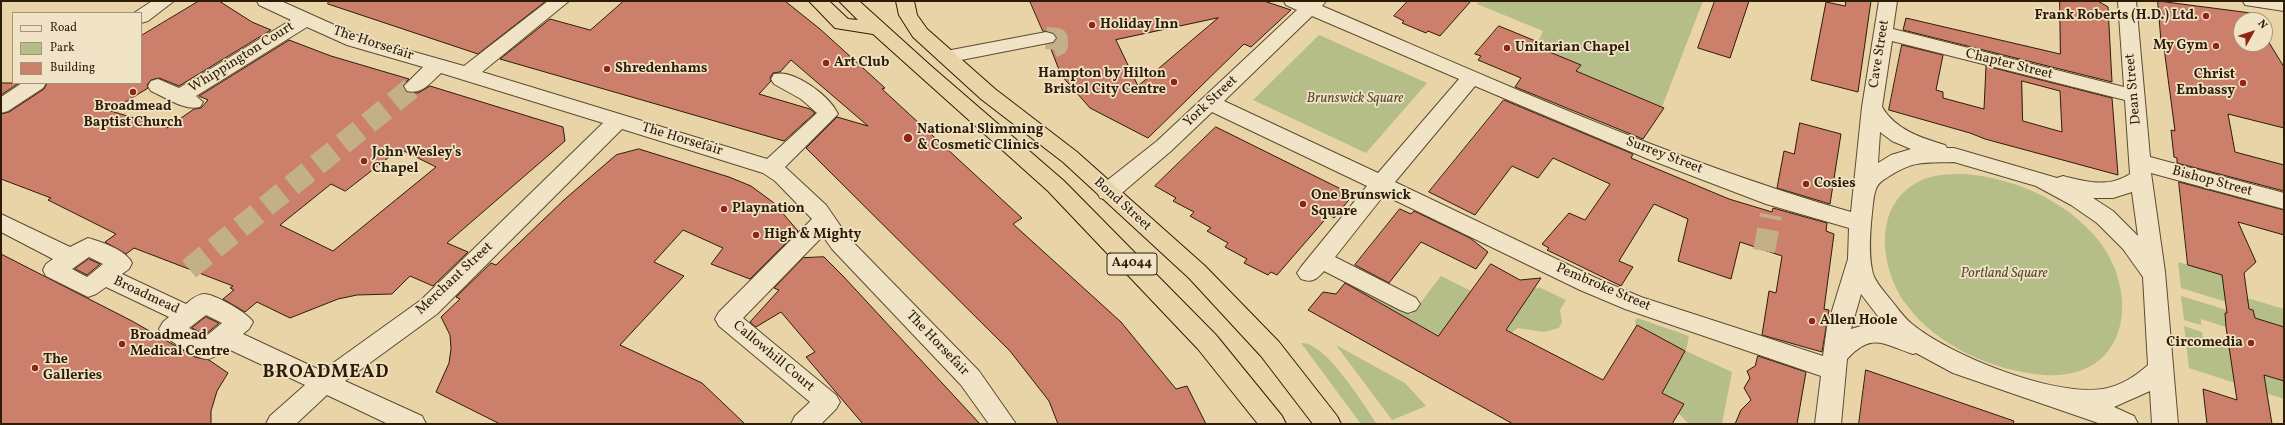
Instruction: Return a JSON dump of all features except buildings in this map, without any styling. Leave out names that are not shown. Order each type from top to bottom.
[{"type":"highway","points":[[818,1],[842,24],[879,29]]},
{"type":"highway","name":"A4044","points":[[848,1],[1056,186],[1207,342],[1273,424]]},
{"type":"highway","name":"Bond Street","points":[[905,1],[908,15],[920,33],[988,94],[1070,156],[1197,272],[1245,321],[1298,383],[1328,424]]},
{"type":"street","name":"The Horsefair","points":[[266,1],[304,20],[354,41],[619,120],[771,168],[784,176],[818,210],[840,243],[970,378],[1003,424]]},
{"type":"street","points":[[467,74],[560,1]]},
{"type":"street","name":"Cave Street","points":[[1872,107],[1888,1]]},
{"type":"street","name":"Dean Street","points":[[2126,1],[2141,170]]},
{"type":"street","points":[[2252,1],[2284,5]]},
{"type":"street","points":[[142,15],[161,2]]},
{"type":"street","points":[[1306,3],[1472,77],[1381,184],[1315,266],[1408,304]]},
{"type":"street","name":"York Street","points":[[1108,192],[1158,152],[1211,103],[1306,3]]},
{"type":"street","name":"Whippington Court","points":[[158,86],[187,99],[304,20]]},
{"type":"street","name":"Chapter Street","points":[[1884,33],[2134,96]]},
{"type":"street","points":[[946,57],[1048,43],[990,61],[965,73]]},
{"type":"street","points":[[414,86],[438,65]]},
{"type":"street","name":"Surrey Street","points":[[1472,77],[1655,154],[1772,207],[1860,223]]},
{"type":"street","points":[[771,168],[828,114],[827,109],[809,94],[781,79]]},
{"type":"street","points":[[1,106],[34,84]]},
{"type":"street","points":[[1211,103],[1381,184]]},
{"type":"street","points":[[1872,107],[1878,119],[1889,130],[1904,138],[1954,155],[2043,180],[2110,192],[2128,187],[2141,170]]},
{"type":"street","points":[[1872,107],[1865,188],[1860,223],[1859,259],[1862,275],[1887,313],[1902,330],[1931,350],[1962,366],[2114,418],[2125,424]]},
{"type":"street","name":"Merchant Street","points":[[279,424],[324,383],[428,307],[619,120]]},
{"type":"street","points":[[1865,188],[1873,176],[1898,160],[1914,156],[1954,155]]},
{"type":"street","points":[[2141,170],[2154,274],[2165,424]]},
{"type":"street","name":"Bishop Street","points":[[2141,170],[2284,201]]},
{"type":"street","points":[[2043,180],[2079,199],[2105,217],[2131,243],[2154,274]]},
{"type":"street","name":"Pembroke Street","points":[[1381,184],[1588,284],[1633,303],[1834,363]]},
{"type":"street","name":"Callowhill Court","points":[[804,424],[827,402],[727,319],[825,220]]},
{"type":"street","name":"Broadmead","points":[[1,222],[72,258],[54,270],[88,288],[104,276],[188,316],[171,329],[208,349],[224,336],[413,424]]},
{"type":"street","points":[[1828,424],[1838,327],[1859,259]]},
{"type":"street","points":[[1834,363],[1848,340],[1855,335],[1868,332],[1880,333],[1931,350]]},
{"type":"street","points":[[2050,396],[2094,400],[2116,396],[2149,380],[2161,369]]},
{"type":"green space","points":[[1479,1],[1703,1],[1662,107],[1533,53],[1543,31],[1477,4]]},
{"type":"green space","name":"Brunswick Square","points":[[1319,35],[1427,83],[1366,153],[1253,100]]},
{"type":"green space","name":"Portland Square","points":[[1965,174],[2001,180],[2036,192],[2067,211],[2094,235],[2109,257],[2119,280],[2122,305],[2120,328],[2111,348],[2095,363],[2073,373],[2044,375],[2025,373],[1986,362],[1950,344],[1933,332],[1918,319],[1906,304],[1897,290],[1890,274],[1886,256],[1885,239],[1887,222],[1893,206],[1903,193],[1923,179],[1941,175]]},
{"type":"green space","points":[[2178,262],[2224,275],[2227,292],[2284,309],[2284,327],[2255,318],[2253,310],[2181,288]]},
{"type":"green space","points":[[1441,276],[1471,291],[1438,336],[1345,286],[1342,287],[1347,281],[1411,315]]},
{"type":"green space","points":[[1535,287],[1538,289],[1539,287],[1566,300],[1560,310],[1562,322],[1559,328],[1544,332],[1518,328],[1511,333],[1506,330]]},
{"type":"green space","points":[[2181,296],[2227,310],[2227,313],[2225,313],[2229,328],[2201,319],[2201,325],[2184,320]]},
{"type":"green space","points":[[1637,318],[1689,336],[1686,351],[1732,372],[1722,424],[1689,424],[1678,413],[1683,403],[1662,393],[1684,351],[1636,325],[1635,321]]},
{"type":"green space","points":[[2184,326],[2202,332],[2203,338],[2232,347],[2263,374],[2284,381],[2284,399],[2189,368]]},
{"type":"green space","points":[[1301,343],[1311,345],[1332,363],[1354,389],[1377,424],[1361,424]]},
{"type":"green space","points":[[1336,345],[1405,383],[1426,406],[1392,420]]},
{"type":"tunnel","points":[[1046,38],[1057,39],[1057,45],[1050,48]]},
{"type":"tunnel","points":[[189,269],[414,86]]},
{"type":"tunnel","points":[[1764,251],[1771,215]]},
{"type":"place","name":"Frank Roberts (H.D.) Ltd.","points":[[2206,16]]},
{"type":"place","name":"Holiday Inn","points":[[1092,25]]},
{"type":"place","name":"My Gym","points":[[2216,46]]},
{"type":"place","name":"Unitarian Chapel","points":[[1507,48]]},
{"type":"place","name":"Art Club","points":[[826,63]]},
{"type":"place","name":"Shredenhams","points":[[607,69]]},
{"type":"place","name":"Hampton by Hilton Bristol City Centre","points":[[1174,82]]},
{"type":"place","name":"Christ Embassy","points":[[2243,83]]},
{"type":"place","name":"Broadmead Baptist Church","points":[[133,92]]},
{"type":"place","name":"National Slimming & Cosmetic Clinics","points":[[908,138]]},
{"type":"place","name":"John Wesley's Chapel","points":[[364,161]]},
{"type":"place","name":"Cosies","points":[[1806,184]]},
{"type":"place","name":"One Brunswick Square","points":[[1303,204]]},
{"type":"place","name":"Playnation","points":[[724,209]]},
{"type":"place","name":"High & Mighty","points":[[756,235]]},
{"type":"place","name":"Allen Hoole","points":[[1812,321]]},
{"type":"place","name":"Circomedia","points":[[2251,343]]},
{"type":"place","name":"Broadmead Medical Centre","points":[[122,344]]},
{"type":"place","name":"The Galleries","points":[[35,368]]},
{"type":"district","name":"BROADMEAD","points":[[326,374]]}]
